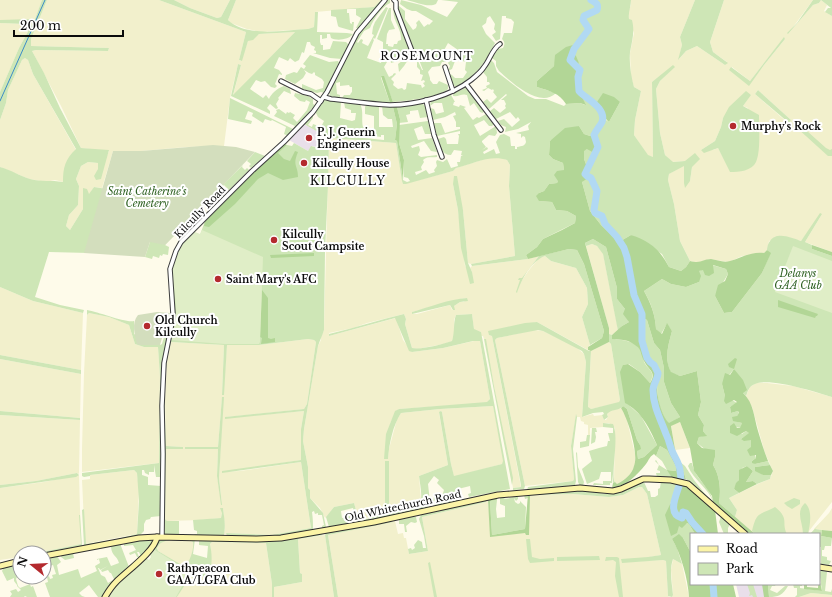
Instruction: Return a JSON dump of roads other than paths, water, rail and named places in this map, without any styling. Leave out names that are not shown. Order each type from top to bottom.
[{"type":"street","name":"Kilcully Road","points":[[160,536],[162,399],[164,363],[173,314],[170,269],[173,257],[182,242],[252,171],[293,133],[321,100],[358,33],[385,0]]},
{"type":"street","points":[[394,0],[396,2],[396,8],[412,51],[411,56]]},
{"type":"street","points":[[324,96],[331,99],[385,104],[398,104],[426,100],[453,91],[466,84],[483,68],[495,48],[500,44]]},
{"type":"street","points":[[445,67],[453,91]]},
{"type":"street","points":[[281,81],[321,100]]},
{"type":"street","points":[[466,84],[501,130]]},
{"type":"street","points":[[426,100],[435,138],[442,157]]},
{"type":"street","name":"Old Whitechurch Road","points":[[52,554],[139,538],[160,536],[257,539],[281,538],[381,521],[512,493],[580,488],[613,491],[622,489],[643,480],[662,479],[679,481],[688,484],[697,490],[744,533]]},
{"type":"street","points":[[105,597],[113,585],[138,563],[160,536]]},
{"type":"street","points":[[0,566],[12,563]]},
{"type":"street","points":[[820,567],[832,568]]},
{"type":"waterway","points":[[0,101],[45,0]]},
{"type":"waterway","points":[[591,0],[596,3],[598,8],[597,10],[584,16],[583,20],[589,29],[574,49],[570,60],[580,70],[578,77],[579,91],[599,108],[603,117],[602,122],[594,135],[598,147],[585,174],[591,178],[597,191],[594,210],[595,213],[602,216],[605,224],[617,237],[624,248],[634,295],[642,314],[642,341],[647,358],[654,365],[658,373],[653,388],[654,402],[679,466],[681,479],[674,504],[675,513],[677,516],[682,518],[683,512],[686,513],[702,533]]},
{"type":"waterway","points":[[713,585],[714,597]]},
{"type":"place","name":"Murphy's Rock","points":[[733,126]]},
{"type":"place","name":"P. J. Guerin Engineers","points":[[309,138]]},
{"type":"place","name":"Kilcully House","points":[[304,163]]},
{"type":"place","name":"Kilcully Scout Campsite","points":[[274,240]]},
{"type":"place","name":"Saint Mary's AFC","points":[[218,279]]},
{"type":"place","name":"Old Church Kilcully","points":[[147,326]]},
{"type":"place","name":"Rathpeacon GAA/LGFA Club","points":[[159,574]]},
{"type":"district","name":"ROSEMOUNT","points":[[427,56]]},
{"type":"district","name":"KILCULLY","points":[[348,180]]},
{"type":"park label","name":"Saint Catherine's Cemetery","points":[[147,196]]},
{"type":"park label","name":"Delanys GAA Club","points":[[798,278]]}]
